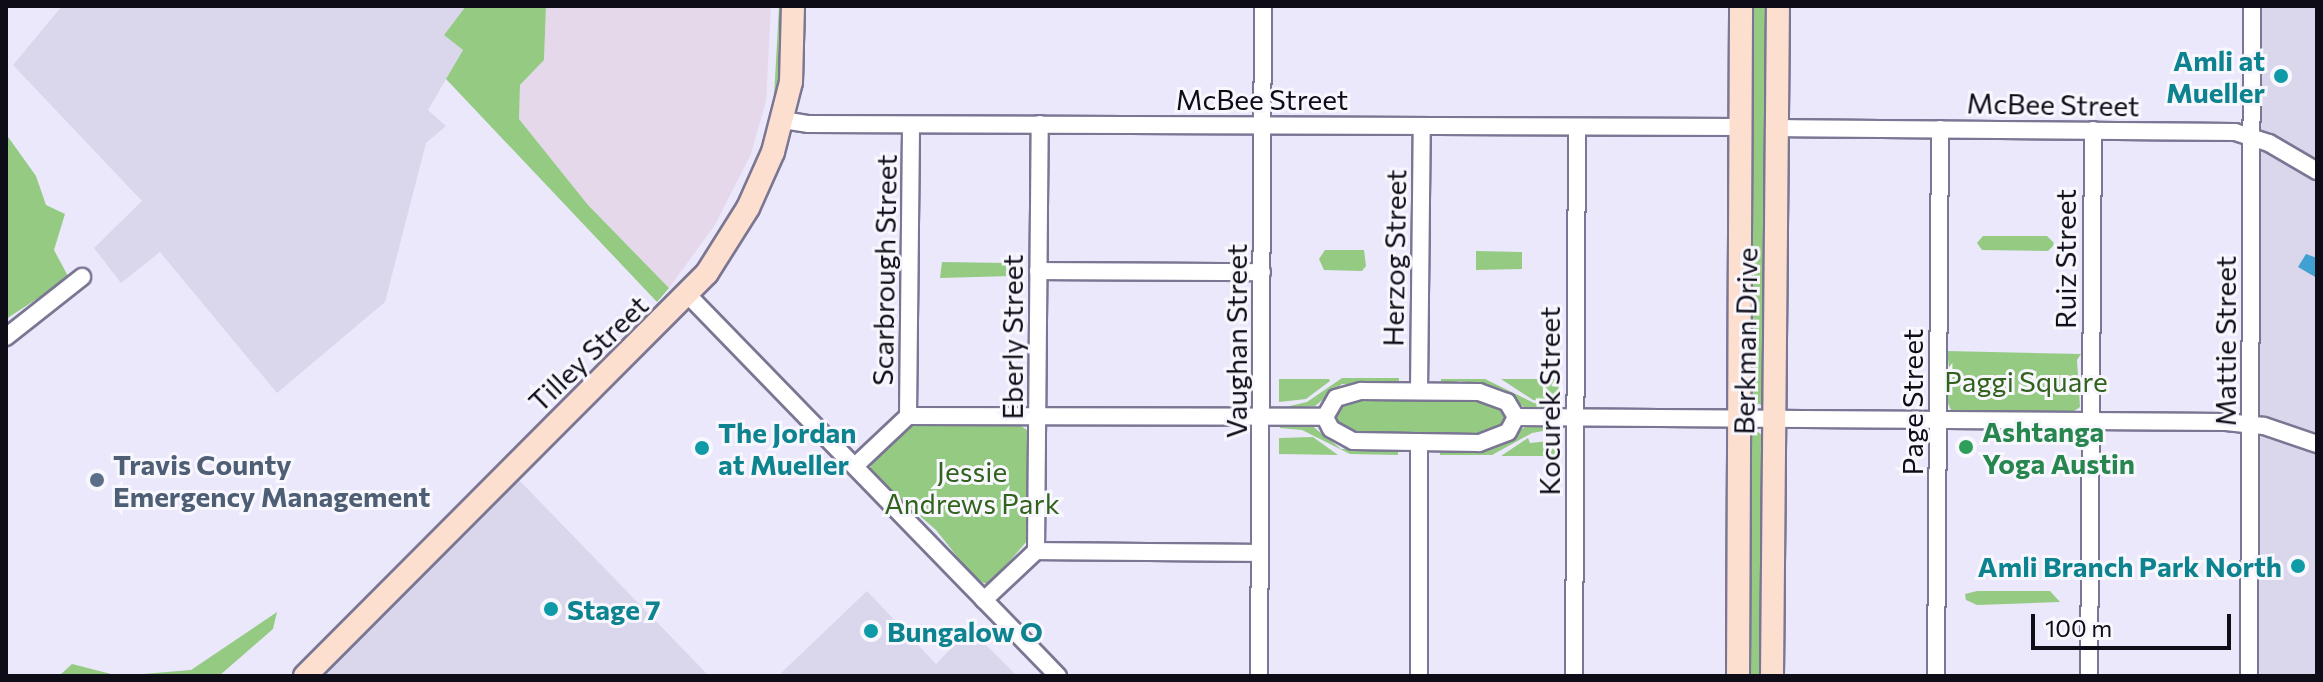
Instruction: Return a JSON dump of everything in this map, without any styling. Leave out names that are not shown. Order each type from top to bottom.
[{"type":"street","name":"Tilley Street","points":[[305,676],[689,296],[748,208],[783,120],[791,82],[793,6]]},
{"type":"street","name":"Vaughan Street","points":[[1259,676],[1263,6]]},
{"type":"street","name":"Berkman Drive","points":[[1738,676],[1741,6]]},
{"type":"street","name":"Berkman Drive","points":[[1772,676],[1778,6]]},
{"type":"street","name":"Mattie Street","points":[[2249,676],[2252,6]]},
{"type":"street","name":"McBee Street","points":[[783,120],[911,125],[1741,127]]},
{"type":"street","name":"Eberly Street","points":[[1036,551],[1040,124]]},
{"type":"street","name":"Scarbrough Street","points":[[908,416],[911,125]]},
{"type":"street","name":"Herzog Street","points":[[1419,391],[1422,126]]},
{"type":"street","name":"Kocurek Street","points":[[1574,676],[1577,127]]},
{"type":"street","name":"McBee Street","points":[[1778,128],[2093,130],[2252,136],[2317,171]]},
{"type":"street","name":"Page Street","points":[[1936,676],[1940,129]]},
{"type":"street","name":"Ruiz Street","points":[[2089,676],[2093,130]]},
{"type":"street","points":[[1038,271],[1262,272]]},
{"type":"street","points":[[6,337],[82,277]]},
{"type":"street","points":[[689,296],[1058,676]]},
{"type":"street","points":[[1419,391],[1488,393],[1507,402],[1516,417],[1508,432],[1495,440],[1419,442],[1353,441],[1331,429],[1325,417],[1327,406],[1346,393],[1419,391]]},
{"type":"street","points":[[855,466],[908,416],[1325,417]]},
{"type":"street","points":[[1516,417],[2250,424],[2317,444]]},
{"type":"street","points":[[1419,442],[1419,676]]},
{"type":"street","points":[[984,600],[1036,551],[1260,553]]},
{"type":"shaded area","points":[[62,6],[466,6],[444,35],[463,50],[428,110],[446,126],[426,143],[385,302],[277,393],[160,252],[121,283],[94,248],[142,201],[13,65]]},
{"type":"shaded area","points":[[546,6],[771,6],[766,101],[751,154],[715,225],[669,288],[588,205],[519,119],[520,85],[544,60]]},
{"type":"shaded area","points":[[2252,6],[2317,6],[2317,676],[2248,676]]},
{"type":"shaded area","points":[[517,478],[709,676],[320,676]]},
{"type":"shaded area","points":[[867,591],[936,664],[970,629],[1017,676],[778,676]]},
{"type":"green space","points":[[466,6],[546,6],[544,60],[520,85],[519,119],[588,205],[669,288],[657,302],[446,79],[463,50],[444,35]]},
{"type":"green space","points":[[779,6],[782,6],[781,99],[774,97]]},
{"type":"green space","points":[[1747,6],[1765,6],[1770,107],[1764,406],[1751,401]]},
{"type":"green space","points":[[6,134],[36,176],[46,205],[65,214],[54,250],[69,278],[6,319]]},
{"type":"green space","points":[[1983,236],[2047,236],[2055,244],[2048,251],[1982,250],[1977,243]]},
{"type":"green space","points":[[1325,250],[1364,250],[1366,266],[1362,271],[1324,270],[1319,259]]},
{"type":"green space","points":[[1476,251],[1522,252],[1522,269],[1476,270]]},
{"type":"green space","points":[[942,262],[1009,263],[1012,276],[940,278]]},
{"type":"green space","name":"Paggi Square","points":[[1947,351],[2081,354],[2077,360],[2080,407],[2071,413],[1951,410],[1946,399],[1951,383]]},
{"type":"green space","points":[[1342,378],[1399,378],[1399,387],[1342,384],[1315,406],[1281,408],[1307,402]]},
{"type":"green space","points":[[1279,379],[1330,381],[1306,399],[1279,402]]},
{"type":"green space","points":[[1441,379],[1485,379],[1534,403],[1554,406],[1554,410],[1525,408],[1505,390],[1484,384],[1459,381],[1441,387]]},
{"type":"green space","points":[[1501,379],[1559,379],[1559,403],[1533,400]]},
{"type":"green space","points":[[1353,398],[1479,398],[1502,408],[1505,420],[1487,435],[1360,436],[1340,430],[1331,417],[1334,409]]},
{"type":"green space","points":[[1280,423],[1311,425],[1341,449],[1398,447],[1398,455],[1350,454],[1302,430],[1280,428]]},
{"type":"green space","name":"Jessie Andrews Park","points":[[910,424],[1018,424],[1027,430],[1027,541],[989,585],[975,579],[936,530],[871,473],[871,461]]},
{"type":"green space","points":[[1554,425],[1554,429],[1532,433],[1492,455],[1440,455],[1440,447],[1457,453],[1488,450],[1525,427]]},
{"type":"green space","points":[[1758,432],[1763,436],[1768,676],[1749,676],[1747,433]]},
{"type":"green space","points":[[1313,437],[1338,455],[1279,454],[1279,438]]},
{"type":"green space","points":[[1528,438],[1530,443],[1558,440],[1558,456],[1501,456]]},
{"type":"green space","points":[[1977,591],[2050,591],[2060,602],[1977,605],[1966,600],[1965,594]]},
{"type":"green space","points":[[277,612],[273,629],[219,676],[119,676],[191,670]]},
{"type":"green space","points":[[72,664],[119,676],[59,676]]},
{"type":"water","points":[[2306,254],[2317,258],[2317,278],[2298,267]]},
{"type":"place","name":"Amli at Mueller","points":[[2281,76]]},
{"type":"place","name":"Ashtanga Yoga Austin","points":[[1966,447]]},
{"type":"place","name":"The Jordan at Mueller","points":[[702,448]]},
{"type":"place","name":"Travis County Emergency Management","points":[[97,480]]},
{"type":"place","name":"Amli Branch Park North","points":[[2298,566]]},
{"type":"place","name":"Stage 7","points":[[551,609]]},
{"type":"place","name":"Bungalow O","points":[[871,631]]}]
